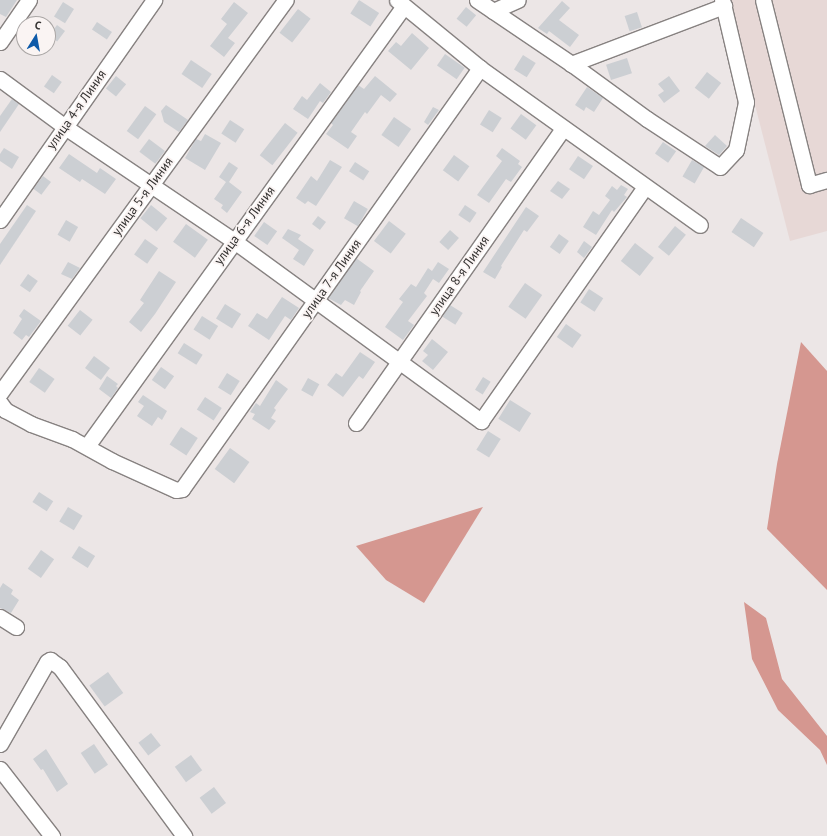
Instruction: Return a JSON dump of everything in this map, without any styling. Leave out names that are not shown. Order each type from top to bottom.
[{"type":"street","points":[[0,42],[29,0]]},
{"type":"street","name":"улица 4-я Линия","points":[[0,220],[154,0]]},
{"type":"street","name":"улица 5-я Линия","points":[[0,393],[286,0]]},
{"type":"street","points":[[477,0],[571,64],[647,119],[720,167],[736,150],[746,102],[723,3],[571,64]]},
{"type":"street","points":[[493,11],[518,0]]},
{"type":"street","points":[[763,0],[809,184],[827,180]]},
{"type":"street","points":[[401,3],[480,68],[700,225]]},
{"type":"street","name":"улица 6-я Линия","points":[[87,446],[234,241],[401,3]]},
{"type":"street","name":"улица 7-я Линия","points":[[87,446],[112,461],[176,490],[182,489],[317,301],[480,68]]},
{"type":"street","points":[[0,79],[65,127],[152,184],[234,241],[481,421],[645,187]]},
{"type":"street","name":"улица 8-я Линия","points":[[356,423],[563,128]]},
{"type":"street","points":[[0,403],[5,410],[31,424],[87,446]]},
{"type":"street","points":[[0,617],[16,627]]},
{"type":"street","points":[[0,744],[47,662],[50,660],[60,668],[184,836]]},
{"type":"street","points":[[0,769],[52,836]]},
{"type":"shaded area","points":[[728,0],[827,0],[827,231],[790,241]]},
{"type":"shaded area","points":[[801,342],[827,371],[827,590],[767,529],[777,464]]},
{"type":"shaded area","points":[[483,507],[424,603],[386,580],[356,546]]},
{"type":"shaded area","points":[[744,602],[766,618],[782,679],[827,736],[827,765],[820,750],[778,710],[752,659]]},
{"type":"building","points":[[0,0],[17,0],[6,17],[0,14]]},
{"type":"building","points":[[359,0],[379,13],[370,26],[350,13]]},
{"type":"building","points":[[562,1],[570,8],[559,20],[579,35],[570,47],[549,31],[547,34],[538,28]]},
{"type":"building","points":[[63,2],[74,9],[65,23],[54,16]]},
{"type":"building","points":[[234,2],[248,13],[228,38],[235,43],[224,57],[210,46],[227,24],[221,19]]},
{"type":"building","points":[[466,7],[476,15],[467,27],[457,19]]},
{"type":"building","points":[[298,9],[311,19],[292,42],[280,33]]},
{"type":"building","points":[[637,12],[642,27],[630,31],[625,16]]},
{"type":"building","points":[[97,22],[112,32],[107,40],[92,29]]},
{"type":"building","points":[[57,25],[65,31],[57,41],[56,41]]},
{"type":"building","points":[[412,33],[429,48],[411,70],[388,51],[396,42],[401,46]]},
{"type":"building","points":[[445,54],[465,68],[457,79],[437,65]]},
{"type":"building","points":[[523,55],[536,63],[527,77],[514,69]]},
{"type":"building","points":[[627,58],[632,73],[611,80],[606,65]]},
{"type":"building","points":[[191,60],[212,74],[202,88],[181,74]]},
{"type":"building","points":[[707,72],[721,83],[709,99],[695,88]]},
{"type":"building","points":[[52,75],[62,82],[54,93],[44,86]]},
{"type":"building","points":[[116,76],[126,84],[116,97],[106,88]]},
{"type":"building","points":[[375,76],[397,94],[390,102],[381,95],[367,114],[365,112],[351,132],[357,136],[348,149],[326,134],[333,125],[331,123],[358,85],[364,89]]},
{"type":"building","points":[[669,76],[680,91],[664,103],[658,95],[664,91],[658,84]]},
{"type":"building","points":[[320,83],[331,92],[323,103],[320,101],[308,119],[293,109],[302,96],[307,100]]},
{"type":"building","points":[[587,87],[603,98],[594,112],[586,107],[584,111],[575,105]]},
{"type":"building","points":[[12,99],[19,104],[0,132],[0,116]]},
{"type":"building","points":[[166,105],[188,120],[179,132],[164,122],[161,111]]},
{"type":"building","points":[[145,106],[156,114],[138,139],[127,131]]},
{"type":"building","points":[[433,107],[439,110],[428,125],[424,122]]},
{"type":"building","points":[[489,110],[502,118],[493,132],[480,124]]},
{"type":"building","points":[[521,114],[536,125],[526,140],[510,129]]},
{"type":"building","points":[[394,117],[411,129],[399,147],[381,135]]},
{"type":"building","points":[[230,120],[244,129],[236,143],[221,133]]},
{"type":"building","points":[[285,123],[298,133],[272,165],[260,155]]},
{"type":"building","points":[[205,134],[221,143],[205,170],[185,158],[196,139],[201,141]]},
{"type":"building","points":[[715,135],[727,146],[719,155],[705,146]]},
{"type":"building","points":[[149,139],[165,151],[155,164],[139,152]]},
{"type":"building","points":[[663,142],[676,151],[668,163],[655,153]]},
{"type":"building","points":[[4,148],[19,157],[12,169],[0,161],[0,154]]},
{"type":"building","points":[[502,148],[520,161],[518,164],[522,167],[511,182],[506,179],[489,203],[477,195],[502,161],[496,156]]},
{"type":"building","points":[[69,154],[97,173],[100,168],[116,179],[105,194],[82,179],[80,182],[59,168]]},
{"type":"building","points":[[454,155],[469,166],[458,182],[443,170]]},
{"type":"building","points":[[578,156],[593,166],[584,179],[569,169]]},
{"type":"building","points":[[330,160],[342,167],[316,206],[308,201],[305,204],[296,198],[311,176],[317,181]]},
{"type":"building","points":[[692,160],[704,167],[695,183],[682,176]]},
{"type":"building","points":[[229,162],[238,168],[229,182],[242,192],[227,213],[221,208],[223,205],[214,199],[226,182],[219,177]]},
{"type":"building","points":[[355,162],[369,171],[363,180],[349,171]]},
{"type":"building","points":[[43,176],[51,182],[41,195],[33,189]]},
{"type":"building","points":[[558,181],[570,189],[562,199],[550,191]]},
{"type":"building","points":[[621,185],[628,189],[624,195],[627,197],[614,212],[612,210],[596,235],[583,227],[593,211],[599,215],[610,200],[605,196],[612,186],[617,190]]},
{"type":"building","points":[[354,201],[368,209],[358,226],[344,218]]},
{"type":"building","points":[[27,205],[36,211],[0,265],[0,244]]},
{"type":"building","points":[[151,205],[167,218],[157,231],[140,218]]},
{"type":"building","points":[[465,205],[477,213],[470,223],[458,215]]},
{"type":"building","points":[[526,207],[539,216],[527,232],[524,230],[501,266],[502,267],[495,279],[483,272]]},
{"type":"building","points":[[318,216],[326,222],[320,230],[312,224]]},
{"type":"building","points":[[741,218],[763,233],[754,247],[731,232]]},
{"type":"building","points":[[66,220],[78,227],[70,242],[58,235]]},
{"type":"building","points":[[389,221],[406,234],[391,254],[374,241]]},
{"type":"building","points":[[264,222],[277,231],[267,245],[254,236]]},
{"type":"building","points":[[186,224],[208,240],[195,258],[173,242]]},
{"type":"building","points":[[675,226],[686,235],[669,256],[658,247]]},
{"type":"building","points":[[288,229],[301,235],[298,239],[314,250],[304,266],[293,259],[299,250],[282,238]]},
{"type":"building","points":[[450,230],[459,238],[448,250],[439,242]]},
{"type":"building","points":[[559,234],[569,241],[560,254],[550,247]]},
{"type":"building","points":[[145,239],[158,248],[147,264],[134,255]]},
{"type":"building","points":[[584,241],[592,247],[584,258],[577,252]]},
{"type":"building","points":[[635,243],[654,258],[640,276],[621,261]]},
{"type":"building","points":[[356,258],[374,271],[360,291],[361,292],[354,305],[345,300],[341,305],[328,298]]},
{"type":"building","points":[[68,262],[80,268],[72,279],[61,274]]},
{"type":"building","points":[[438,262],[449,269],[439,283],[433,279],[424,293],[427,296],[408,321],[414,325],[403,340],[385,327],[403,302],[399,299],[411,284],[416,287],[428,268],[432,271]]},
{"type":"building","points":[[159,271],[176,282],[141,332],[129,322],[144,303],[140,300]]},
{"type":"building","points":[[28,274],[38,281],[30,292],[20,285]]},
{"type":"building","points":[[525,283],[542,295],[526,319],[508,307]]},
{"type":"building","points":[[589,289],[603,298],[595,312],[580,302]]},
{"type":"building","points":[[282,297],[299,308],[291,320],[285,316],[269,340],[248,326],[257,313],[267,319]]},
{"type":"building","points":[[225,304],[241,314],[232,328],[216,318]]},
{"type":"building","points":[[450,305],[463,313],[455,325],[443,317]]},
{"type":"building","points":[[24,309],[41,321],[29,337],[26,335],[22,340],[13,333],[22,319],[19,316]]},
{"type":"building","points":[[80,310],[93,320],[80,336],[68,326]]},
{"type":"building","points":[[202,316],[218,326],[210,340],[194,330]]},
{"type":"building","points":[[566,324],[582,335],[572,348],[557,337]]},
{"type":"building","points":[[432,339],[448,352],[433,370],[422,361],[428,355],[423,351]]},
{"type":"building","points":[[184,343],[203,355],[196,365],[178,353]]},
{"type":"building","points":[[360,352],[375,362],[363,379],[359,376],[343,397],[327,385],[336,373],[342,377]]},
{"type":"building","points":[[94,356],[110,368],[101,380],[85,368]]},
{"type":"building","points":[[161,367],[174,376],[165,389],[152,380]]},
{"type":"building","points":[[39,368],[55,379],[45,393],[29,382]]},
{"type":"building","points":[[227,373],[240,381],[231,395],[218,387]]},
{"type":"building","points":[[107,376],[118,384],[116,386],[118,388],[111,398],[99,389]]},
{"type":"building","points":[[483,377],[491,382],[483,394],[475,390]]},
{"type":"building","points":[[308,378],[319,384],[313,397],[301,390]]},
{"type":"building","points":[[276,380],[288,389],[274,408],[276,410],[271,418],[276,421],[269,430],[252,419],[255,414],[250,412],[256,403],[260,406]]},
{"type":"building","points":[[143,395],[167,411],[162,420],[158,417],[152,426],[137,416],[144,406],[138,402]]},
{"type":"building","points":[[205,397],[222,408],[214,420],[197,410]]},
{"type":"building","points":[[510,400],[531,413],[520,432],[498,419]]},
{"type":"building","points":[[181,427],[198,438],[186,456],[170,445]]},
{"type":"building","points":[[488,431],[501,439],[489,458],[476,450]]},
{"type":"building","points":[[230,448],[249,462],[234,483],[215,469]]},
{"type":"building","points":[[39,492],[53,501],[47,511],[32,502]]},
{"type":"building","points":[[68,507],[83,516],[74,530],[59,522]]},
{"type":"building","points":[[79,546],[95,556],[88,568],[72,558]]},
{"type":"building","points":[[41,550],[54,559],[41,578],[28,569]]},
{"type":"building","points":[[3,583],[13,590],[11,594],[19,600],[11,613],[0,608],[0,588]]},
{"type":"building","points":[[108,672],[123,693],[105,707],[89,686]]},
{"type":"building","points":[[151,733],[161,746],[148,755],[138,743]]},
{"type":"building","points":[[94,744],[108,765],[95,774],[81,753]]},
{"type":"building","points":[[46,749],[68,784],[57,792],[43,769],[41,770],[33,759]]},
{"type":"building","points":[[191,755],[202,770],[186,782],[175,767]]},
{"type":"building","points":[[214,787],[226,803],[212,814],[200,798]]}]
